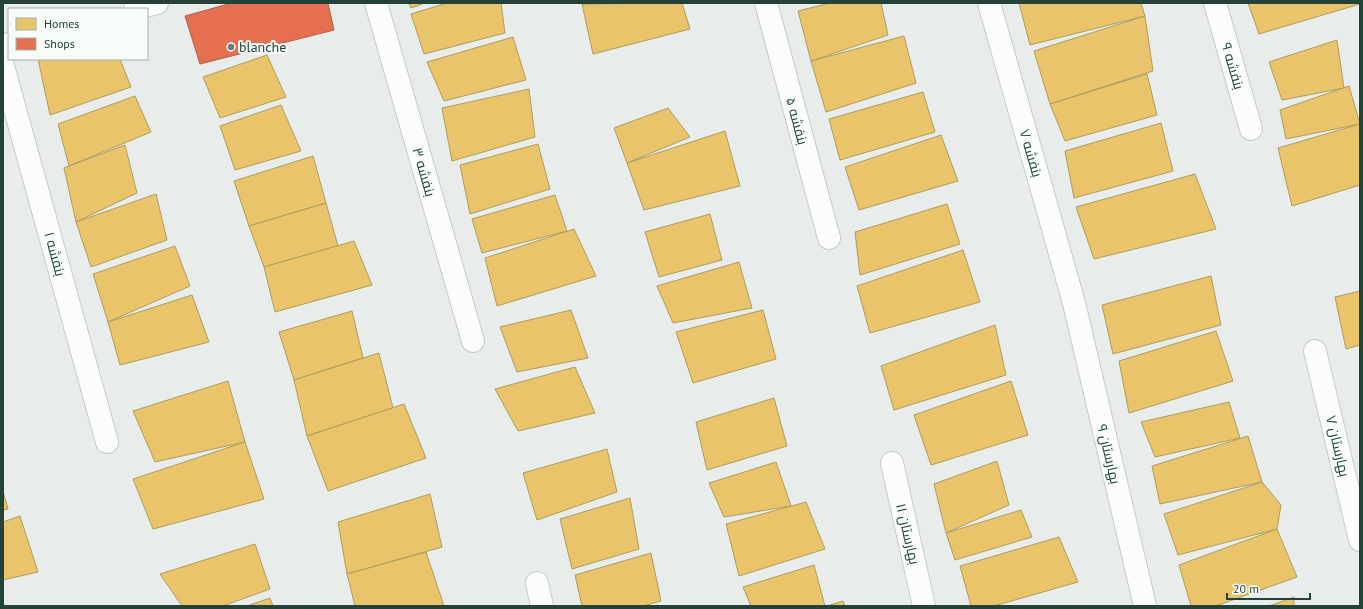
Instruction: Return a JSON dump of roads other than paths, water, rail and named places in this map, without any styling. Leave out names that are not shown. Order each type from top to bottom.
[{"type":"street","points":[[138,8],[156,3]]},
{"type":"street","name":"بنفشه ۳","points":[[376,3],[473,341]]},
{"type":"street","name":"بنفشه ۵","points":[[766,3],[829,238]]},
{"type":"street","name":"بنفشه ۷","points":[[989,3],[1074,303]]},
{"type":"street","name":"بنفشه ۹","points":[[1215,3],[1251,129]]},
{"type":"street","name":"بنفشه ۱","points":[[3,66],[107,442]]},
{"type":"street","name":"بهارستان ۹","points":[[1074,303],[1145,606]]},
{"type":"street","name":"بهارستان ۷","points":[[1315,351],[1360,540]]},
{"type":"street","name":"بهارستان ۱۱","points":[[892,463],[924,606]]},
{"type":"street","points":[[537,583],[542,606]]},
{"type":"place","name":"blanche","points":[[231,47]]}]
